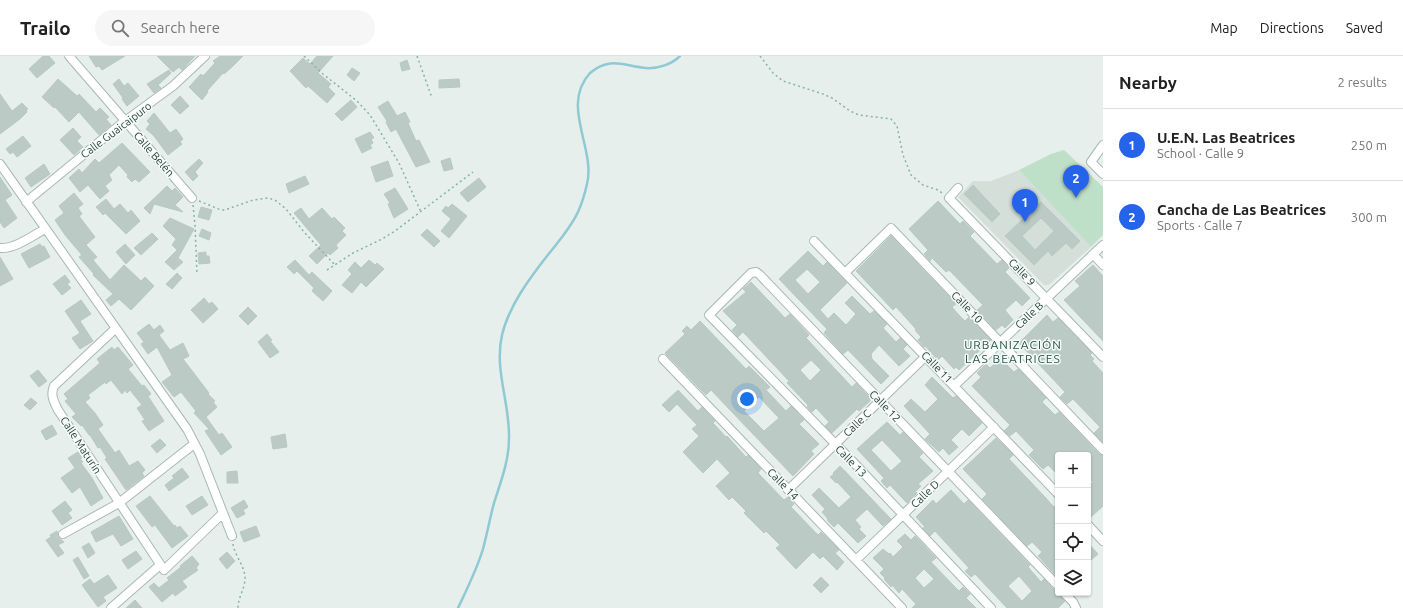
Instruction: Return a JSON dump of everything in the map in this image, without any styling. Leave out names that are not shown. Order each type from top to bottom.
[{"type":"street","name":"Calle Belén","points":[[69,56],[192,198]]},
{"type":"street","name":"Calle Guaicaipuro","points":[[26,202],[125,121],[173,86],[205,56]]},
{"type":"street","points":[[1103,146],[1091,162],[1103,174]]},
{"type":"street","points":[[0,164],[187,429],[232,536]]},
{"type":"street","points":[[949,198],[958,188]]},
{"type":"street","name":"Calle 9","points":[[949,198],[1103,357]]},
{"type":"street","name":"Calle 10","points":[[845,273],[891,228],[1103,450]]},
{"type":"street","points":[[0,248],[12,246],[45,229]]},
{"type":"street","name":"Calle 11","points":[[814,241],[1055,491]]},
{"type":"street","name":"Calle B","points":[[954,385],[1103,245]]},
{"type":"street","points":[[1093,254],[1103,265]]},
{"type":"street","name":"Calle 12","points":[[710,315],[751,273],[757,273],[1055,583]]},
{"type":"street","name":"Calle 13","points":[[710,315],[991,608]]},
{"type":"street","name":"Calle Maturín","points":[[115,329],[56,384],[52,393],[58,410],[162,568]]},
{"type":"street","name":"Calle C","points":[[788,490],[926,356]]},
{"type":"street","name":"Calle 14","points":[[663,359],[902,608]]},
{"type":"street","name":"Calle D","points":[[856,560],[994,427]]},
{"type":"street","points":[[63,534],[119,503],[194,444]]},
{"type":"street","points":[[111,608],[162,568],[223,513]]},
{"type":"street","points":[[1091,528],[1103,541]]},
{"type":"street","points":[[1067,596],[1076,608]]},
{"type":"path","points":[[304,56],[370,115],[399,163],[420,212]]},
{"type":"path","points":[[417,56],[432,98]]},
{"type":"path","points":[[760,56],[773,73],[784,81],[832,98],[850,111],[858,114],[891,120],[897,126],[903,154],[912,175],[920,183],[938,190],[949,198]]},
{"type":"path","points":[[327,270],[353,253],[382,239],[473,172]]},
{"type":"path","points":[[197,274],[195,225],[192,198],[221,210],[260,198],[275,200],[282,204],[304,232],[335,265]]},
{"type":"path","points":[[232,536],[234,548],[245,574],[245,581],[239,599],[238,608]]},
{"type":"shaded area","points":[[1019,170],[1091,247],[1050,284],[1047,285],[1044,285],[958,197],[973,181],[991,181]]},
{"type":"green space","points":[[1064,150],[1103,187],[1103,235],[1091,247],[1019,170],[1051,154]]},
{"type":"building","points":[[43,56],[49,56],[55,63],[37,78],[29,69]]},
{"type":"building","points":[[89,56],[125,56],[102,70],[99,66],[96,67]]},
{"type":"building","points":[[157,56],[195,56],[182,70],[179,67],[173,72]]},
{"type":"building","points":[[220,56],[243,56],[224,74],[223,73],[207,91],[208,92],[202,100],[189,87],[201,74],[203,76],[215,63],[213,61]]},
{"type":"building","points":[[317,56],[333,56],[318,73],[331,84],[328,87],[335,94],[327,103],[308,86],[306,88],[290,71],[303,58],[310,64]]},
{"type":"building","points":[[407,60],[410,69],[402,71],[400,63]]},
{"type":"building","points":[[352,68],[360,73],[354,81],[347,75]]},
{"type":"building","points":[[169,70],[171,73],[158,85],[161,88],[154,93],[147,84]]},
{"type":"building","points":[[58,79],[77,96],[79,94],[96,112],[100,108],[109,117],[106,119],[111,125],[99,135],[79,112],[69,122],[55,107],[54,108],[42,97]]},
{"type":"building","points":[[119,79],[124,86],[128,83],[139,96],[127,106],[113,84]]},
{"type":"building","points":[[459,79],[460,87],[439,88],[439,80]]},
{"type":"building","points":[[0,94],[12,111],[22,103],[28,109],[20,119],[0,134]]},
{"type":"building","points":[[180,96],[189,106],[180,114],[171,105]]},
{"type":"building","points":[[351,100],[357,107],[342,121],[335,114]]},
{"type":"building","points":[[388,101],[397,116],[405,112],[416,141],[419,140],[430,162],[416,167],[396,129],[391,132],[386,122],[387,121],[378,107]]},
{"type":"building","points":[[154,113],[170,133],[176,129],[183,139],[180,142],[182,144],[168,155],[154,136],[146,129],[150,124],[147,121]]},
{"type":"building","points":[[73,128],[81,137],[77,141],[83,147],[74,155],[60,140]]},
{"type":"building","points":[[370,132],[374,138],[371,139],[373,143],[370,145],[372,148],[362,153],[355,139]]},
{"type":"building","points":[[23,136],[31,146],[17,157],[13,152],[10,154],[6,149]]},
{"type":"building","points":[[122,143],[150,172],[139,182],[135,179],[132,182],[119,165],[109,175],[112,180],[105,186],[109,191],[100,199],[88,185],[80,192],[69,178],[79,169],[82,173],[95,159],[99,163]]},
{"type":"building","points":[[450,158],[453,169],[444,171],[441,161]]},
{"type":"building","points":[[199,159],[203,163],[195,172],[198,176],[193,181],[185,172]]},
{"type":"building","points":[[388,161],[393,176],[376,182],[371,167]]},
{"type":"building","points":[[44,164],[50,174],[31,187],[25,178]]},
{"type":"building","points":[[305,176],[309,184],[289,193],[286,184]]},
{"type":"building","points":[[0,177],[12,195],[5,200],[17,218],[4,228],[0,222]]},
{"type":"building","points":[[479,178],[486,187],[468,202],[460,193]]},
{"type":"building","points":[[973,185],[1000,214],[992,222],[964,194]]},
{"type":"building","points":[[167,186],[172,191],[175,188],[183,197],[175,205],[183,212],[154,204],[150,214],[144,208]]},
{"type":"building","points":[[395,188],[408,209],[394,218],[388,204],[390,203],[384,194]]},
{"type":"building","points":[[74,193],[83,204],[78,208],[82,214],[79,216],[95,237],[86,245],[97,257],[93,260],[110,280],[124,265],[141,281],[145,277],[154,286],[131,310],[119,299],[111,306],[106,300],[113,294],[93,275],[94,274],[79,257],[82,255],[65,235],[55,220],[64,213],[59,206]]},
{"type":"building","points":[[106,199],[114,209],[120,204],[128,213],[131,210],[140,221],[126,234],[105,213],[103,215],[96,207]]},
{"type":"building","points":[[938,201],[960,224],[963,221],[974,232],[970,236],[997,264],[1002,260],[1009,268],[1005,272],[1030,298],[1022,306],[1016,300],[1005,310],[1013,320],[1005,328],[1002,325],[996,330],[977,310],[983,305],[949,270],[946,272],[932,258],[930,261],[924,254],[928,250],[909,229]]},
{"type":"building","points":[[1041,202],[1080,241],[1072,249],[1066,243],[1052,256],[1048,251],[1034,265],[1005,236]],"holes":[[[1041,218],[1054,231],[1035,250],[1022,236]]]},
{"type":"building","points":[[452,204],[467,216],[449,238],[441,231],[451,219],[442,211],[446,206],[448,208]]},
{"type":"building","points":[[201,207],[212,210],[209,220],[198,217]]},
{"type":"building","points":[[301,208],[309,219],[322,208],[332,219],[334,217],[345,228],[342,231],[346,235],[336,245],[338,248],[330,255],[328,253],[317,264],[309,256],[321,245],[294,213]]},
{"type":"building","points":[[170,218],[194,229],[178,258],[183,262],[174,270],[165,262],[177,250],[172,245],[176,239],[163,226]]},
{"type":"building","points":[[202,229],[211,233],[209,240],[199,236]]},
{"type":"building","points":[[427,229],[440,241],[434,247],[421,235]]},
{"type":"building","points":[[152,233],[158,239],[141,255],[134,248]]},
{"type":"building","points":[[891,236],[956,304],[952,307],[958,314],[965,321],[969,317],[991,340],[959,370],[956,367],[954,369],[942,356],[938,360],[925,346],[924,347],[918,340],[921,337],[915,330],[916,329],[896,307],[893,310],[856,271]]},
{"type":"building","points":[[40,244],[42,247],[44,246],[50,257],[29,268],[21,254]]},
{"type":"building","points":[[125,244],[135,255],[126,264],[116,252]]},
{"type":"building","points":[[808,251],[823,266],[827,262],[847,283],[820,310],[828,319],[834,313],[846,325],[856,314],[845,303],[852,296],[870,314],[874,311],[887,324],[883,328],[896,342],[900,338],[907,345],[903,349],[910,356],[899,366],[879,345],[871,354],[872,359],[889,376],[881,384],[848,350],[843,354],[824,333],[827,329],[779,279]],"holes":[[[807,269],[820,282],[808,294],[795,280]]]},
{"type":"building","points":[[206,252],[206,256],[209,256],[210,263],[199,264],[198,253]]},
{"type":"building","points":[[0,257],[13,279],[0,286]]},
{"type":"building","points":[[295,260],[309,275],[312,272],[332,291],[323,301],[312,291],[314,288],[297,271],[294,274],[287,267]]},
{"type":"building","points":[[369,260],[375,265],[377,263],[384,269],[366,287],[361,282],[352,293],[342,285],[352,274],[348,270],[355,262],[361,268]]},
{"type":"building","points":[[1093,265],[1103,276],[1103,341],[1064,300],[1080,286],[1075,281]]},
{"type":"building","points":[[177,273],[182,278],[172,289],[166,284]]},
{"type":"building","points":[[65,275],[70,282],[67,284],[71,288],[62,295],[53,284]]},
{"type":"building","points":[[751,282],[785,318],[790,314],[809,335],[806,338],[852,387],[856,383],[870,398],[870,401],[859,411],[857,409],[832,433],[825,426],[829,422],[816,408],[812,412],[807,407],[808,405],[787,383],[789,381],[743,332],[738,337],[732,330],[737,325],[723,311],[746,292],[743,289]],"holes":[[[811,360],[821,370],[810,381],[800,370]]]},
{"type":"building","points":[[204,298],[209,304],[212,302],[218,309],[203,323],[191,310]]},
{"type":"building","points":[[81,300],[91,314],[80,321],[93,341],[80,349],[72,338],[80,333],[65,311]]},
{"type":"building","points":[[248,307],[257,316],[248,325],[239,316]]},
{"type":"building","points":[[1047,315],[1053,322],[1058,318],[1092,353],[1090,355],[1094,359],[1092,361],[1103,373],[1103,442],[1094,433],[1100,427],[1073,399],[1067,404],[1060,397],[1065,392],[1019,343]]},
{"type":"building","points":[[700,321],[746,369],[749,366],[770,387],[766,390],[786,411],[791,406],[804,420],[799,424],[819,444],[811,451],[814,454],[793,476],[711,390],[706,395],[665,353],[685,334],[682,331],[687,326],[691,330]],"holes":[[[759,397],[779,418],[764,431],[744,411]]]},
{"type":"building","points":[[149,324],[154,330],[160,325],[164,331],[159,335],[170,350],[183,343],[189,356],[183,359],[209,393],[208,394],[215,401],[213,402],[217,407],[206,417],[219,435],[222,433],[232,447],[221,455],[205,431],[209,429],[194,413],[196,411],[181,392],[174,397],[162,382],[172,375],[157,347],[148,354],[141,344],[144,342],[137,333]]},
{"type":"building","points":[[267,334],[272,340],[270,341],[279,352],[270,358],[258,342]]},
{"type":"building","points":[[112,347],[114,350],[118,347],[133,365],[128,369],[142,386],[144,385],[151,394],[148,396],[164,421],[149,431],[142,421],[145,420],[137,408],[142,405],[130,390],[127,393],[125,390],[122,394],[111,380],[106,384],[105,382],[88,395],[90,398],[85,402],[103,425],[98,429],[115,453],[119,450],[129,466],[138,461],[145,470],[142,473],[144,476],[126,490],[105,459],[107,458],[100,447],[98,448],[82,425],[81,426],[72,417],[76,414],[65,401],[68,399],[64,394],[100,363],[97,359]]},
{"type":"building","points":[[1000,358],[1014,372],[1018,369],[1046,398],[1042,402],[1055,415],[1059,412],[1099,454],[1103,455],[1103,506],[1091,517],[1091,484],[1093,482],[1091,480],[1091,452],[1055,452],[1055,472],[1048,465],[1043,469],[1029,455],[1034,450],[1016,431],[1010,436],[1004,431],[1010,425],[972,386],[981,377],[977,373],[986,364],[990,368]]},
{"type":"building","points":[[38,370],[47,381],[39,387],[30,376]]},
{"type":"building","points":[[932,377],[953,398],[956,396],[982,423],[969,436],[962,429],[951,440],[958,447],[949,455],[943,448],[939,452],[925,439],[930,434],[904,406],[911,399],[925,412],[938,399],[925,385]]},
{"type":"building","points":[[678,390],[698,411],[702,407],[715,421],[713,423],[726,437],[727,436],[746,457],[748,455],[761,469],[758,473],[784,500],[788,497],[794,504],[791,507],[818,535],[821,532],[839,550],[835,553],[844,562],[837,570],[823,556],[820,559],[813,552],[796,569],[776,548],[780,545],[766,531],[764,533],[744,513],[746,511],[732,497],[729,500],[716,486],[730,473],[717,459],[703,473],[683,452],[699,436],[692,429],[697,425],[677,404],[669,412],[662,405]]},
{"type":"building","points":[[31,398],[37,403],[30,410],[24,405]]},
{"type":"building","points":[[887,422],[900,435],[903,432],[923,453],[919,457],[933,471],[918,484],[921,486],[915,492],[917,493],[907,503],[890,485],[887,488],[881,481],[884,478],[857,449]],"holes":[[[882,440],[902,461],[891,471],[871,450]]]},
{"type":"building","points":[[52,425],[57,434],[46,440],[41,431]]},
{"type":"building","points":[[285,434],[287,447],[273,449],[271,437]]},
{"type":"building","points":[[996,438],[1013,455],[1009,459],[1054,507],[1055,506],[1055,575],[1038,556],[1042,552],[1032,542],[1027,546],[982,499],[987,494],[963,469]]},
{"type":"building","points":[[160,439],[166,445],[157,453],[151,446]]},
{"type":"building","points":[[78,452],[82,458],[80,459],[83,462],[81,463],[92,478],[103,498],[91,506],[80,487],[72,493],[61,478],[75,468],[68,458]]},
{"type":"building","points":[[840,466],[891,519],[883,526],[867,509],[855,520],[861,527],[859,529],[866,536],[858,543],[838,523],[834,527],[827,520],[828,519],[822,512],[825,509],[812,495],[819,488],[839,508],[851,497],[837,482],[836,483],[830,477]]},
{"type":"building","points":[[182,468],[189,477],[169,491],[165,485],[174,478],[172,476]]},
{"type":"building","points":[[237,471],[238,483],[227,483],[227,472]]},
{"type":"building","points":[[951,490],[964,504],[968,500],[1030,565],[1028,567],[1041,582],[1044,579],[1055,590],[1055,596],[1060,596],[1065,601],[1058,608],[1007,608],[975,574],[971,577],[965,571],[969,568],[935,531],[930,536],[923,528],[925,527],[916,517],[933,500],[936,504]],"holes":[[[1019,576],[1032,591],[1022,601],[1008,586]]]},
{"type":"building","points":[[150,496],[174,526],[175,525],[177,528],[180,526],[188,536],[172,548],[155,525],[152,527],[136,506]]},
{"type":"building","points":[[202,496],[208,505],[192,515],[186,506]]},
{"type":"building","points":[[244,500],[248,507],[243,510],[245,514],[237,518],[231,508]]},
{"type":"building","points":[[65,501],[72,510],[68,513],[72,518],[62,525],[52,511]]},
{"type":"building","points":[[119,516],[133,539],[121,546],[113,534],[96,542],[91,532]]},
{"type":"building","points":[[256,526],[260,536],[244,542],[240,532]]},
{"type":"building","points":[[57,531],[58,537],[64,542],[58,545],[64,553],[58,557],[46,540],[51,537],[50,535]]},
{"type":"building","points":[[905,534],[911,540],[915,536],[936,558],[931,562],[959,591],[963,587],[970,594],[966,598],[976,608],[912,608],[916,604],[902,589],[899,593],[892,585],[891,587],[880,573],[884,569],[873,558],[883,549],[889,554],[890,553],[893,557],[903,547],[897,541]],"holes":[[[924,569],[934,579],[924,588],[915,578]]]},
{"type":"building","points":[[89,543],[95,553],[88,558],[82,547]]},
{"type":"building","points":[[1091,546],[1098,554],[1091,560]]},
{"type":"building","points":[[136,551],[142,559],[128,569],[122,560]]},
{"type":"building","points":[[227,552],[235,561],[227,569],[219,559]]},
{"type":"building","points":[[192,556],[199,564],[196,568],[198,570],[182,581],[187,587],[175,596],[173,593],[162,602],[149,587],[154,583],[159,588],[169,580],[167,578]]},
{"type":"building","points":[[78,557],[89,576],[84,579],[73,560]]},
{"type":"building","points":[[108,575],[117,588],[103,597],[106,601],[98,607],[82,585],[90,579],[94,584]]},
{"type":"building","points":[[821,577],[829,585],[821,593],[813,585]]},
{"type":"building","points":[[135,600],[142,608],[126,608]]},
{"type":"waterway","points":[[458,608],[481,556],[508,455],[509,425],[500,361],[500,348],[505,324],[509,314],[527,283],[564,235],[575,218],[581,205],[587,184],[587,156],[578,113],[578,99],[582,86],[590,73],[604,65],[617,63],[655,68],[669,64],[680,56]]},
{"type":"place","name":"Cancha de Las Beatrices","points":[[1076,198]]},
{"type":"place","name":"U.E.N. Las Beatrices","points":[[1025,222]]},
{"type":"district","name":"URBANIZACIÓN LAS BEATRICES","points":[[1013,351]]}]
